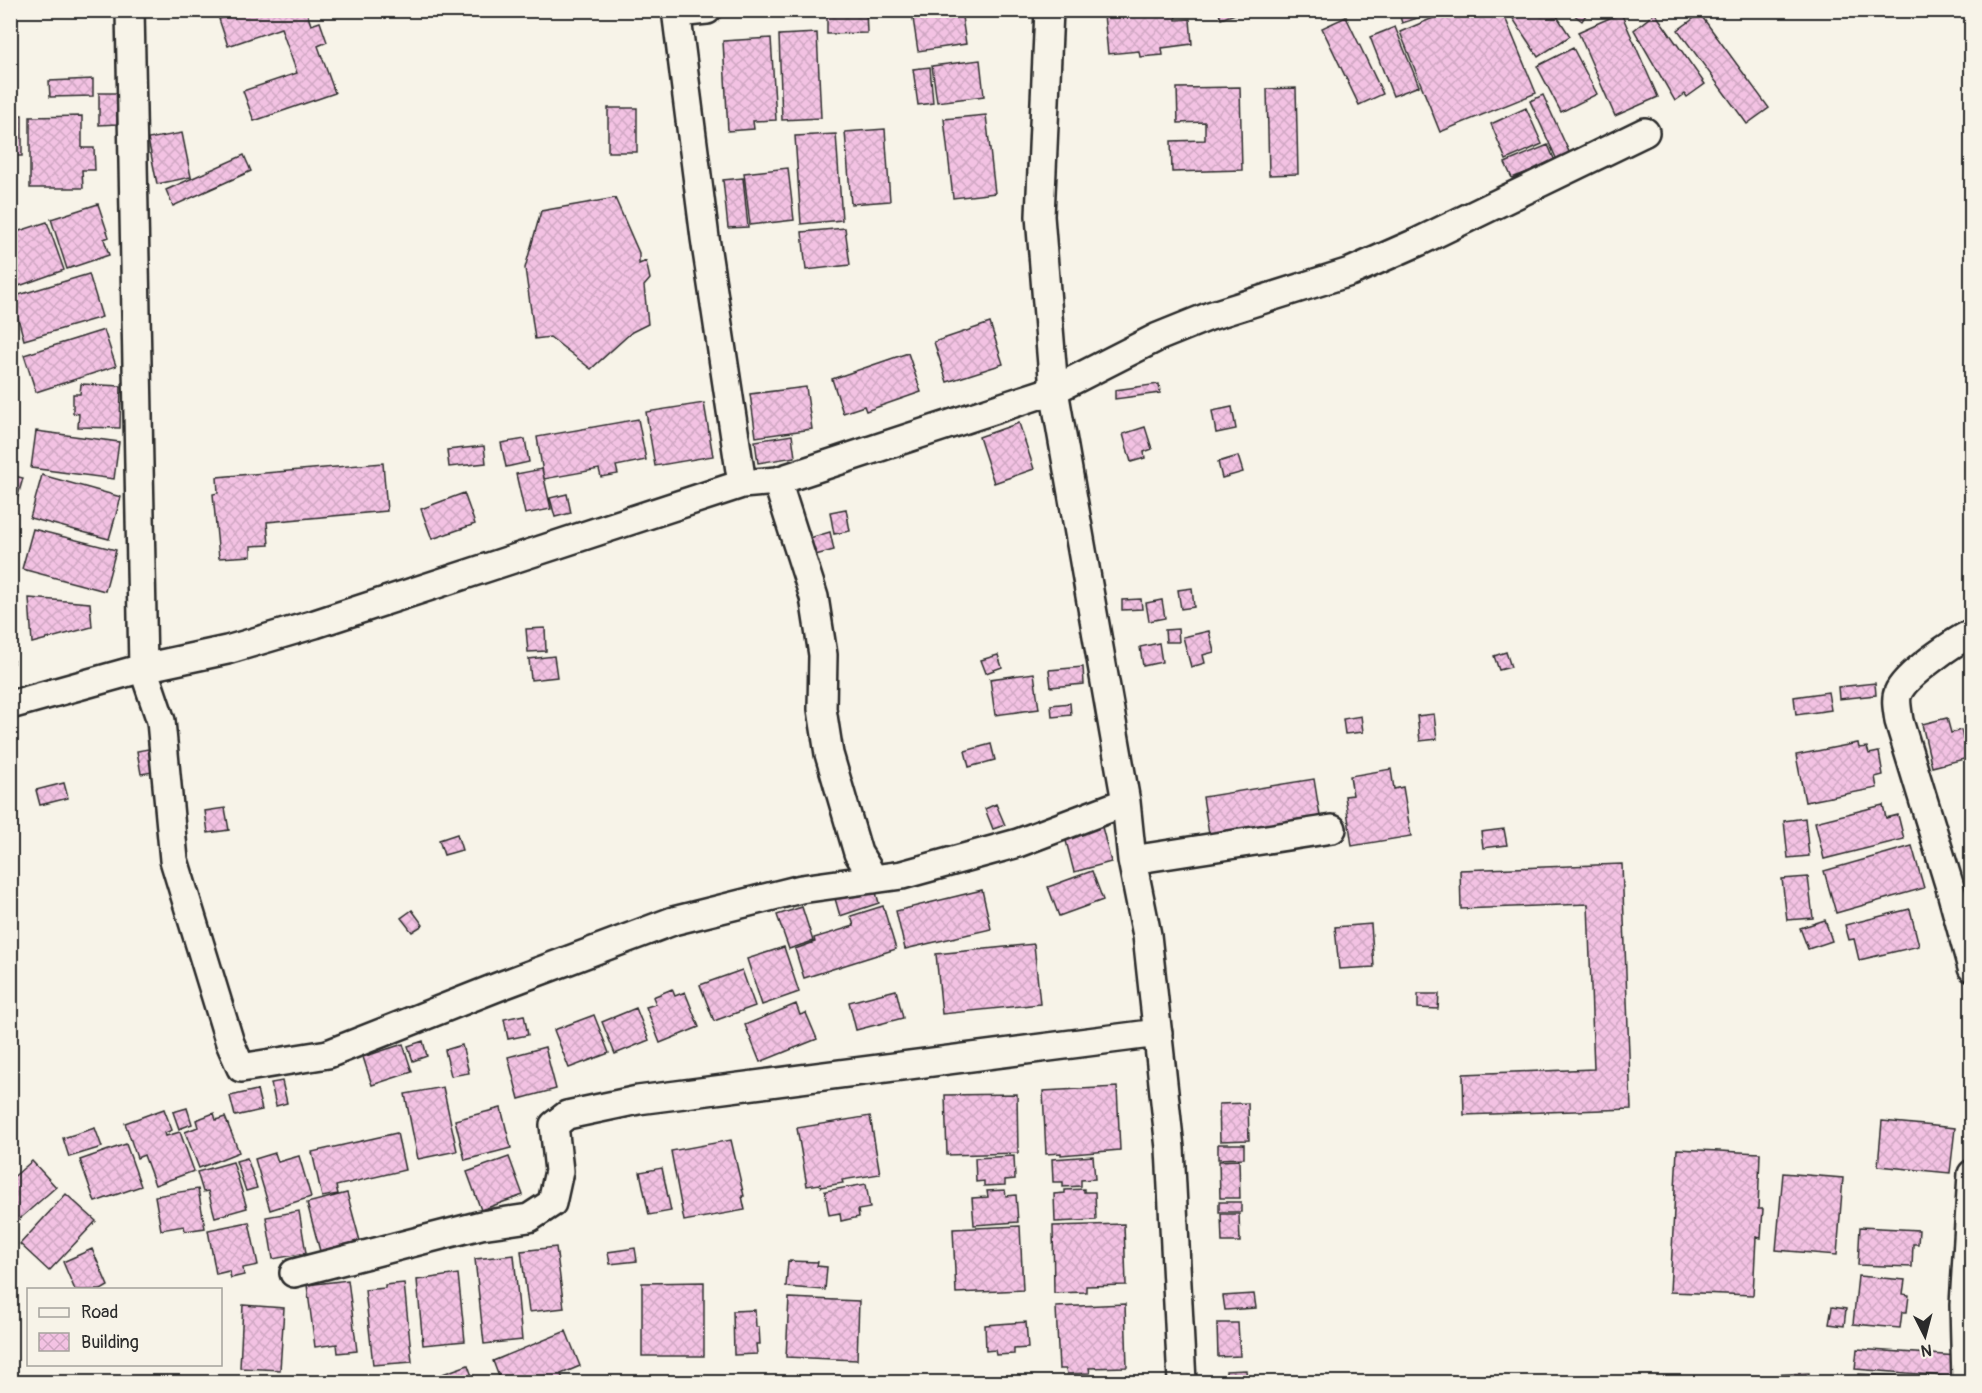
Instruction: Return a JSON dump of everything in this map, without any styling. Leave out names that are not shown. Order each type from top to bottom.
[{"type":"street","points":[[130,10],[143,668],[161,722],[174,860],[230,1043],[241,1068],[328,1054],[673,921],[801,889],[902,875],[1018,843],[1126,802]]},
{"type":"street","points":[[707,10],[676,12],[705,238],[742,484]]},
{"type":"street","points":[[1049,10],[1040,216],[1054,390],[1126,802],[1132,860],[1147,935],[1170,1148],[1182,1383]]},
{"type":"street","points":[[10,705],[143,668],[227,650],[315,624],[742,484],[777,481],[1054,390],[1158,337],[1210,316],[1350,272],[1418,242],[1645,132]]},
{"type":"street","points":[[777,481],[814,597],[823,655],[822,709],[829,754],[858,853],[874,879]]},
{"type":"street","points":[[1971,633],[1959,639],[1910,676],[1898,693],[1899,721],[1949,884],[1971,968]]},
{"type":"street","points":[[1132,860],[1332,829]]},
{"type":"street","points":[[294,1273],[481,1225],[528,1218],[552,1203],[559,1171],[554,1125],[567,1115],[638,1100],[737,1086],[1158,1034]]},
{"type":"street","points":[[1966,1383],[1964,1305],[1971,1174]]},
{"type":"building","points":[[243,10],[306,10],[311,25],[320,22],[327,42],[318,46],[335,93],[254,121],[243,91],[297,73],[281,28],[228,46],[219,19]]},
{"type":"building","points":[[827,10],[866,10],[867,33],[827,34]]},
{"type":"building","points":[[961,10],[966,44],[918,51],[912,12]]},
{"type":"building","points":[[1144,10],[1175,10],[1176,20],[1190,19],[1192,44],[1162,48],[1163,55],[1140,57],[1139,51],[1108,54],[1104,15]]},
{"type":"building","points":[[1218,10],[1246,10],[1221,19]]},
{"type":"building","points":[[1398,10],[1442,10],[1402,23]]},
{"type":"building","points":[[1452,10],[1502,10],[1536,93],[1440,132],[1400,32]]},
{"type":"building","points":[[1522,10],[1553,10],[1570,36],[1538,57],[1512,17]]},
{"type":"building","points":[[1568,10],[1589,10],[1582,21]]},
{"type":"building","points":[[1621,13],[1658,97],[1615,116],[1578,32]]},
{"type":"building","points":[[1655,13],[1705,84],[1687,97],[1685,94],[1675,101],[1634,30]]},
{"type":"building","points":[[1700,14],[1769,108],[1747,124],[1678,30]]},
{"type":"building","points":[[1346,17],[1383,94],[1359,105],[1322,28]]},
{"type":"building","points":[[1395,27],[1419,86],[1393,96],[1370,37]]},
{"type":"building","points":[[817,33],[821,118],[782,120],[779,35]]},
{"type":"building","points":[[771,38],[776,120],[753,121],[754,129],[728,131],[723,41]]},
{"type":"building","points":[[1573,48],[1597,94],[1561,112],[1537,66]]},
{"type":"building","points":[[980,60],[984,96],[937,102],[932,66]]},
{"type":"building","points":[[930,67],[933,103],[918,105],[913,69]]},
{"type":"building","points":[[93,79],[93,96],[50,97],[49,81]]},
{"type":"building","points":[[1240,87],[1242,170],[1172,172],[1171,141],[1205,140],[1205,122],[1178,123],[1177,88]]},
{"type":"building","points":[[1296,88],[1298,174],[1269,175],[1267,89]]},
{"type":"building","points":[[99,93],[117,93],[117,124],[99,125]]},
{"type":"building","points":[[1543,95],[1570,154],[1557,160],[1530,101]]},
{"type":"building","points":[[608,108],[637,108],[637,152],[608,152]]},
{"type":"building","points":[[1526,108],[1542,144],[1506,160],[1491,124]]},
{"type":"building","points":[[10,115],[22,115],[22,156],[10,156]]},
{"type":"building","points":[[986,115],[995,193],[953,198],[944,119]]},
{"type":"building","points":[[82,116],[82,148],[94,148],[95,170],[82,170],[83,188],[30,188],[30,117]]},
{"type":"building","points":[[885,129],[890,201],[851,204],[845,132]]},
{"type":"building","points":[[182,133],[191,177],[157,184],[148,139]]},
{"type":"building","points":[[836,134],[842,220],[801,224],[795,136]]},
{"type":"building","points":[[1548,145],[1555,161],[1512,178],[1505,163]]},
{"type":"building","points":[[244,155],[251,171],[173,206],[166,190]]},
{"type":"building","points":[[788,168],[794,220],[750,225],[744,173]]},
{"type":"building","points":[[743,178],[748,227],[728,228],[723,180]]},
{"type":"building","points":[[615,198],[639,253],[639,264],[646,261],[650,279],[644,286],[648,324],[632,332],[591,369],[550,337],[535,339],[525,268],[541,211]]},
{"type":"building","points":[[98,204],[109,237],[104,239],[109,255],[67,269],[51,219]]},
{"type":"building","points":[[47,222],[64,270],[19,286],[10,261],[10,234]]},
{"type":"building","points":[[845,228],[850,265],[806,270],[802,232]]},
{"type":"building","points":[[89,274],[102,317],[24,340],[12,297]]},
{"type":"building","points":[[990,323],[1003,364],[947,382],[934,342]]},
{"type":"building","points":[[104,330],[116,366],[36,392],[24,355]]},
{"type":"building","points":[[908,353],[921,392],[866,411],[864,406],[843,413],[832,379]]},
{"type":"building","points":[[81,384],[121,386],[120,428],[78,427],[79,414],[73,413],[73,394],[80,394]]},
{"type":"building","points":[[1159,384],[1160,393],[1115,399],[1115,390]]},
{"type":"building","points":[[806,387],[812,429],[756,437],[750,394]]},
{"type":"building","points":[[704,403],[713,456],[655,466],[646,412]]},
{"type":"building","points":[[1232,407],[1236,429],[1216,433],[1212,411]]},
{"type":"building","points":[[638,419],[646,460],[616,466],[618,474],[601,477],[599,469],[544,479],[537,437]]},
{"type":"building","points":[[1019,423],[1034,469],[994,483],[979,437]]},
{"type":"building","points":[[1145,427],[1152,449],[1144,452],[1145,458],[1131,462],[1123,434]]},
{"type":"building","points":[[36,431],[119,442],[114,479],[31,468]]},
{"type":"building","points":[[792,435],[795,457],[758,463],[755,441]]},
{"type":"building","points":[[525,439],[529,462],[506,467],[501,443]]},
{"type":"building","points":[[484,446],[486,463],[449,467],[447,450]]},
{"type":"building","points":[[1238,456],[1243,472],[1222,478],[1218,462]]},
{"type":"building","points":[[383,463],[387,511],[267,522],[269,545],[251,546],[251,556],[219,558],[213,494],[218,493],[217,477]]},
{"type":"building","points":[[542,469],[551,509],[525,514],[516,474]]},
{"type":"building","points":[[10,475],[23,478],[12,517],[10,516]]},
{"type":"building","points":[[42,475],[121,497],[109,539],[30,518]]},
{"type":"building","points":[[464,493],[475,524],[432,539],[421,509]]},
{"type":"building","points":[[567,494],[571,513],[555,517],[550,498]]},
{"type":"building","points":[[846,509],[850,531],[834,534],[830,512]]},
{"type":"building","points":[[33,529],[116,550],[105,591],[22,569]]},
{"type":"building","points":[[830,532],[834,550],[808,557],[803,540]]},
{"type":"building","points":[[1192,588],[1194,607],[1181,609],[1178,590]]},
{"type":"building","points":[[10,590],[14,590],[13,663],[10,663]]},
{"type":"building","points":[[29,598],[90,603],[92,627],[32,643]]},
{"type":"building","points":[[1141,599],[1142,609],[1122,610],[1122,600]]},
{"type":"building","points":[[1162,600],[1165,618],[1149,621],[1146,603]]},
{"type":"building","points":[[545,628],[546,651],[528,652],[526,629]]},
{"type":"building","points":[[1178,629],[1179,642],[1166,642],[1165,630]]},
{"type":"building","points":[[1209,631],[1214,652],[1203,655],[1205,663],[1191,667],[1183,637]]},
{"type":"building","points":[[1159,643],[1162,662],[1143,666],[1140,647]]},
{"type":"building","points":[[1506,652],[1511,667],[1499,670],[1494,656]]},
{"type":"building","points":[[998,655],[1002,667],[986,673],[981,660]]},
{"type":"building","points":[[554,656],[557,677],[531,680],[529,659]]},
{"type":"building","points":[[1083,667],[1084,684],[1051,687],[1049,670]]},
{"type":"building","points":[[1034,673],[1039,709],[995,715],[990,679]]},
{"type":"building","points":[[1875,683],[1876,695],[1839,699],[1838,687]]},
{"type":"building","points":[[1828,692],[1831,710],[1796,715],[1794,697]]},
{"type":"building","points":[[1070,703],[1071,715],[1052,717],[1051,705]]},
{"type":"building","points":[[1434,714],[1437,739],[1420,741],[1417,716]]},
{"type":"building","points":[[1361,716],[1363,732],[1345,734],[1343,719]]},
{"type":"building","points":[[1947,718],[1951,733],[1961,730],[1968,758],[1932,767],[1922,724]]},
{"type":"building","points":[[1858,743],[1859,748],[1867,747],[1869,754],[1879,752],[1883,775],[1875,777],[1877,788],[1805,802],[1796,755]]},
{"type":"building","points":[[991,744],[995,760],[969,767],[965,751]]},
{"type":"building","points":[[148,749],[153,772],[141,774],[137,751]]},
{"type":"building","points":[[1391,769],[1394,789],[1403,787],[1411,836],[1352,846],[1345,796],[1353,795],[1350,776]]},
{"type":"building","points":[[1314,779],[1320,816],[1209,834],[1203,797]]},
{"type":"building","points":[[64,783],[68,798],[40,805],[36,790]]},
{"type":"building","points":[[996,804],[1005,825],[993,829],[985,809]]},
{"type":"building","points":[[1883,805],[1886,818],[1898,815],[1904,839],[1824,859],[1815,822]]},
{"type":"building","points":[[225,808],[229,830],[208,833],[205,811]]},
{"type":"building","points":[[1805,818],[1809,856],[1788,858],[1784,821]]},
{"type":"building","points":[[1101,823],[1111,862],[1074,872],[1064,833]]},
{"type":"building","points":[[1504,829],[1507,845],[1483,848],[1481,832]]},
{"type":"building","points":[[457,834],[462,850],[444,855],[439,840]]},
{"type":"building","points":[[1912,846],[1924,888],[1836,913],[1824,871]]},
{"type":"building","points":[[1622,864],[1631,1109],[1464,1115],[1463,1074],[1594,1069],[1588,904],[1461,909],[1460,870]]},
{"type":"building","points":[[1092,871],[1103,900],[1059,916],[1048,887]]},
{"type":"building","points":[[1808,877],[1813,918],[1787,920],[1782,879]]},
{"type":"building","points":[[873,882],[879,903],[840,916],[834,895]]},
{"type":"building","points":[[982,890],[991,929],[905,949],[896,911]]},
{"type":"building","points":[[883,906],[896,949],[804,978],[795,949],[815,942],[814,938],[854,926],[851,916]]},
{"type":"building","points":[[802,907],[813,941],[789,949],[777,915]]},
{"type":"building","points":[[1910,909],[1919,946],[1859,960],[1854,939],[1849,940],[1845,925]]},
{"type":"building","points":[[412,910],[423,925],[412,932],[401,918]]},
{"type":"building","points":[[1825,920],[1832,941],[1808,949],[1800,928]]},
{"type":"building","points":[[1371,924],[1374,967],[1339,969],[1335,927]]},
{"type":"building","points":[[1034,944],[1040,1004],[942,1014],[936,954]]},
{"type":"building","points":[[784,947],[799,992],[762,1005],[747,959]]},
{"type":"building","points":[[742,970],[755,1006],[714,1021],[700,985]]},
{"type":"building","points":[[672,989],[675,996],[685,992],[699,1027],[660,1043],[646,1007],[656,1004],[653,997]]},
{"type":"building","points":[[896,990],[903,1018],[856,1030],[849,1002]]},
{"type":"building","points":[[1418,994],[1439,994],[1438,1009],[1418,1008]]},
{"type":"building","points":[[796,1004],[800,1015],[806,1013],[817,1039],[760,1062],[745,1025]]},
{"type":"building","points":[[636,1008],[649,1040],[615,1054],[602,1022]]},
{"type":"building","points":[[524,1015],[528,1035],[508,1039],[504,1019]]},
{"type":"building","points":[[594,1015],[609,1053],[569,1068],[554,1030]]},
{"type":"building","points":[[423,1041],[427,1056],[413,1061],[408,1046]]},
{"type":"building","points":[[403,1044],[412,1072],[372,1085],[363,1057]]},
{"type":"building","points":[[462,1045],[469,1073],[451,1076],[445,1050]]},
{"type":"building","points":[[545,1047],[556,1089],[519,1099],[508,1057]]},
{"type":"building","points":[[282,1081],[287,1103],[276,1106],[271,1083]]},
{"type":"building","points":[[443,1087],[457,1151],[418,1159],[405,1094]]},
{"type":"building","points":[[1117,1087],[1120,1150],[1061,1155],[1061,1153],[1046,1154],[1043,1091]]},
{"type":"building","points":[[257,1090],[262,1110],[235,1116],[230,1096]]},
{"type":"building","points":[[1017,1094],[1018,1153],[947,1155],[945,1095]]},
{"type":"building","points":[[1248,1103],[1249,1140],[1220,1141],[1219,1104]]},
{"type":"building","points":[[187,1108],[192,1124],[179,1129],[173,1112]]},
{"type":"building","points":[[501,1108],[511,1148],[465,1160],[455,1120]]},
{"type":"building","points":[[164,1109],[172,1130],[165,1133],[166,1136],[180,1132],[194,1171],[155,1185],[144,1155],[137,1158],[125,1123]]},
{"type":"building","points":[[214,1113],[216,1120],[225,1117],[239,1152],[199,1168],[185,1132],[198,1127],[196,1120]]},
{"type":"building","points":[[870,1116],[880,1174],[842,1180],[843,1183],[821,1187],[820,1184],[807,1186],[797,1128]]},
{"type":"building","points":[[1882,1121],[1955,1128],[1950,1173],[1878,1166]]},
{"type":"building","points":[[95,1128],[102,1147],[69,1157],[63,1138]]},
{"type":"building","points":[[397,1133],[405,1170],[336,1186],[338,1194],[322,1197],[312,1152]]},
{"type":"building","points":[[731,1140],[745,1210],[684,1221],[671,1151]]},
{"type":"building","points":[[126,1144],[141,1186],[95,1202],[80,1160]]},
{"type":"building","points":[[1218,1144],[1244,1144],[1244,1158],[1218,1159]]},
{"type":"building","points":[[1677,1149],[1760,1153],[1758,1209],[1763,1209],[1761,1238],[1756,1237],[1753,1295],[1670,1292]]},
{"type":"building","points":[[275,1153],[278,1162],[299,1156],[311,1197],[270,1210],[255,1159]]},
{"type":"building","points":[[1014,1156],[1015,1179],[1005,1180],[1005,1185],[984,1186],[984,1181],[976,1182],[975,1158]]},
{"type":"building","points":[[1093,1156],[1095,1179],[1081,1180],[1081,1186],[1063,1187],[1063,1182],[1053,1182],[1052,1159]]},
{"type":"building","points":[[509,1157],[523,1195],[481,1210],[467,1172]]},
{"type":"building","points":[[247,1158],[257,1188],[246,1191],[236,1161]]},
{"type":"building","points":[[1239,1160],[1240,1198],[1220,1198],[1219,1161]]},
{"type":"building","points":[[32,1161],[56,1187],[15,1223],[10,1217],[10,1180]]},
{"type":"building","points":[[233,1162],[247,1208],[215,1217],[208,1191],[203,1192],[197,1172]]},
{"type":"building","points":[[662,1168],[671,1211],[649,1215],[640,1172]]},
{"type":"building","points":[[1783,1173],[1843,1178],[1837,1255],[1776,1250]]},
{"type":"building","points":[[866,1184],[870,1208],[858,1210],[859,1217],[841,1221],[840,1213],[829,1215],[825,1191]]},
{"type":"building","points":[[198,1189],[205,1228],[185,1231],[184,1226],[161,1230],[155,1196]]},
{"type":"building","points":[[1084,1189],[1084,1192],[1095,1192],[1096,1220],[1055,1222],[1054,1194],[1065,1193],[1065,1190]]},
{"type":"building","points":[[1005,1190],[1006,1196],[1016,1195],[1018,1222],[974,1225],[972,1198],[988,1197],[987,1191]]},
{"type":"building","points":[[347,1193],[360,1241],[320,1251],[307,1203]]},
{"type":"building","points":[[66,1194],[96,1221],[49,1271],[20,1244]]},
{"type":"building","points":[[1219,1202],[1241,1202],[1241,1212],[1219,1212]]},
{"type":"building","points":[[299,1211],[306,1253],[273,1259],[266,1217]]},
{"type":"building","points":[[1221,1214],[1239,1214],[1240,1242],[1222,1242]]},
{"type":"building","points":[[249,1222],[258,1265],[243,1268],[244,1275],[231,1278],[229,1271],[216,1274],[208,1230]]},
{"type":"building","points":[[1124,1224],[1126,1285],[1086,1286],[1086,1292],[1054,1293],[1053,1226]]},
{"type":"building","points":[[1020,1226],[1023,1290],[956,1293],[953,1229]]},
{"type":"building","points":[[1860,1227],[1919,1230],[1918,1244],[1913,1244],[1912,1267],[1858,1265]]},
{"type":"building","points":[[556,1247],[564,1308],[529,1312],[521,1251]]},
{"type":"building","points":[[635,1248],[637,1261],[610,1264],[608,1252]]},
{"type":"building","points":[[92,1249],[108,1286],[74,1288],[63,1262]]},
{"type":"building","points":[[514,1255],[522,1340],[484,1344],[475,1259]]},
{"type":"building","points":[[788,1261],[818,1262],[817,1266],[827,1267],[825,1290],[786,1287]]},
{"type":"building","points":[[458,1274],[465,1341],[423,1345],[417,1280]]},
{"type":"building","points":[[1858,1276],[1905,1280],[1903,1294],[1909,1295],[1907,1312],[1902,1312],[1900,1328],[1853,1324]]},
{"type":"building","points":[[348,1280],[357,1351],[338,1353],[337,1344],[315,1347],[307,1285]]},
{"type":"building","points":[[704,1282],[704,1356],[642,1356],[642,1283]]},
{"type":"building","points":[[404,1283],[412,1362],[373,1365],[365,1290]]},
{"type":"building","points":[[1254,1294],[1256,1308],[1225,1310],[1223,1296]]},
{"type":"building","points":[[789,1298],[859,1301],[857,1360],[786,1357]]},
{"type":"building","points":[[1125,1304],[1127,1367],[1089,1368],[1090,1373],[1067,1374],[1066,1369],[1059,1369],[1056,1307]]},
{"type":"building","points":[[243,1305],[284,1308],[280,1370],[240,1368]]},
{"type":"building","points":[[1832,1307],[1846,1309],[1844,1326],[1829,1324]]},
{"type":"building","points":[[755,1310],[760,1344],[756,1344],[757,1354],[734,1355],[733,1311]]},
{"type":"building","points":[[1026,1322],[1028,1348],[1014,1349],[1014,1354],[996,1355],[995,1350],[986,1351],[985,1325]]},
{"type":"building","points":[[1217,1323],[1238,1323],[1240,1356],[1218,1357]]},
{"type":"building","points":[[566,1331],[580,1366],[561,1374],[564,1382],[501,1382],[493,1361]]},
{"type":"building","points":[[1857,1349],[1958,1356],[1956,1377],[1855,1369]]},
{"type":"building","points":[[468,1365],[474,1382],[420,1382]]},
{"type":"building","points":[[1246,1370],[1247,1382],[1226,1382],[1226,1371]]},
{"type":"building","points":[[1809,1373],[1809,1382],[1771,1382],[1771,1375]]},
{"type":"building","points":[[1858,1374],[1919,1377],[1918,1382],[1857,1382]]}]
